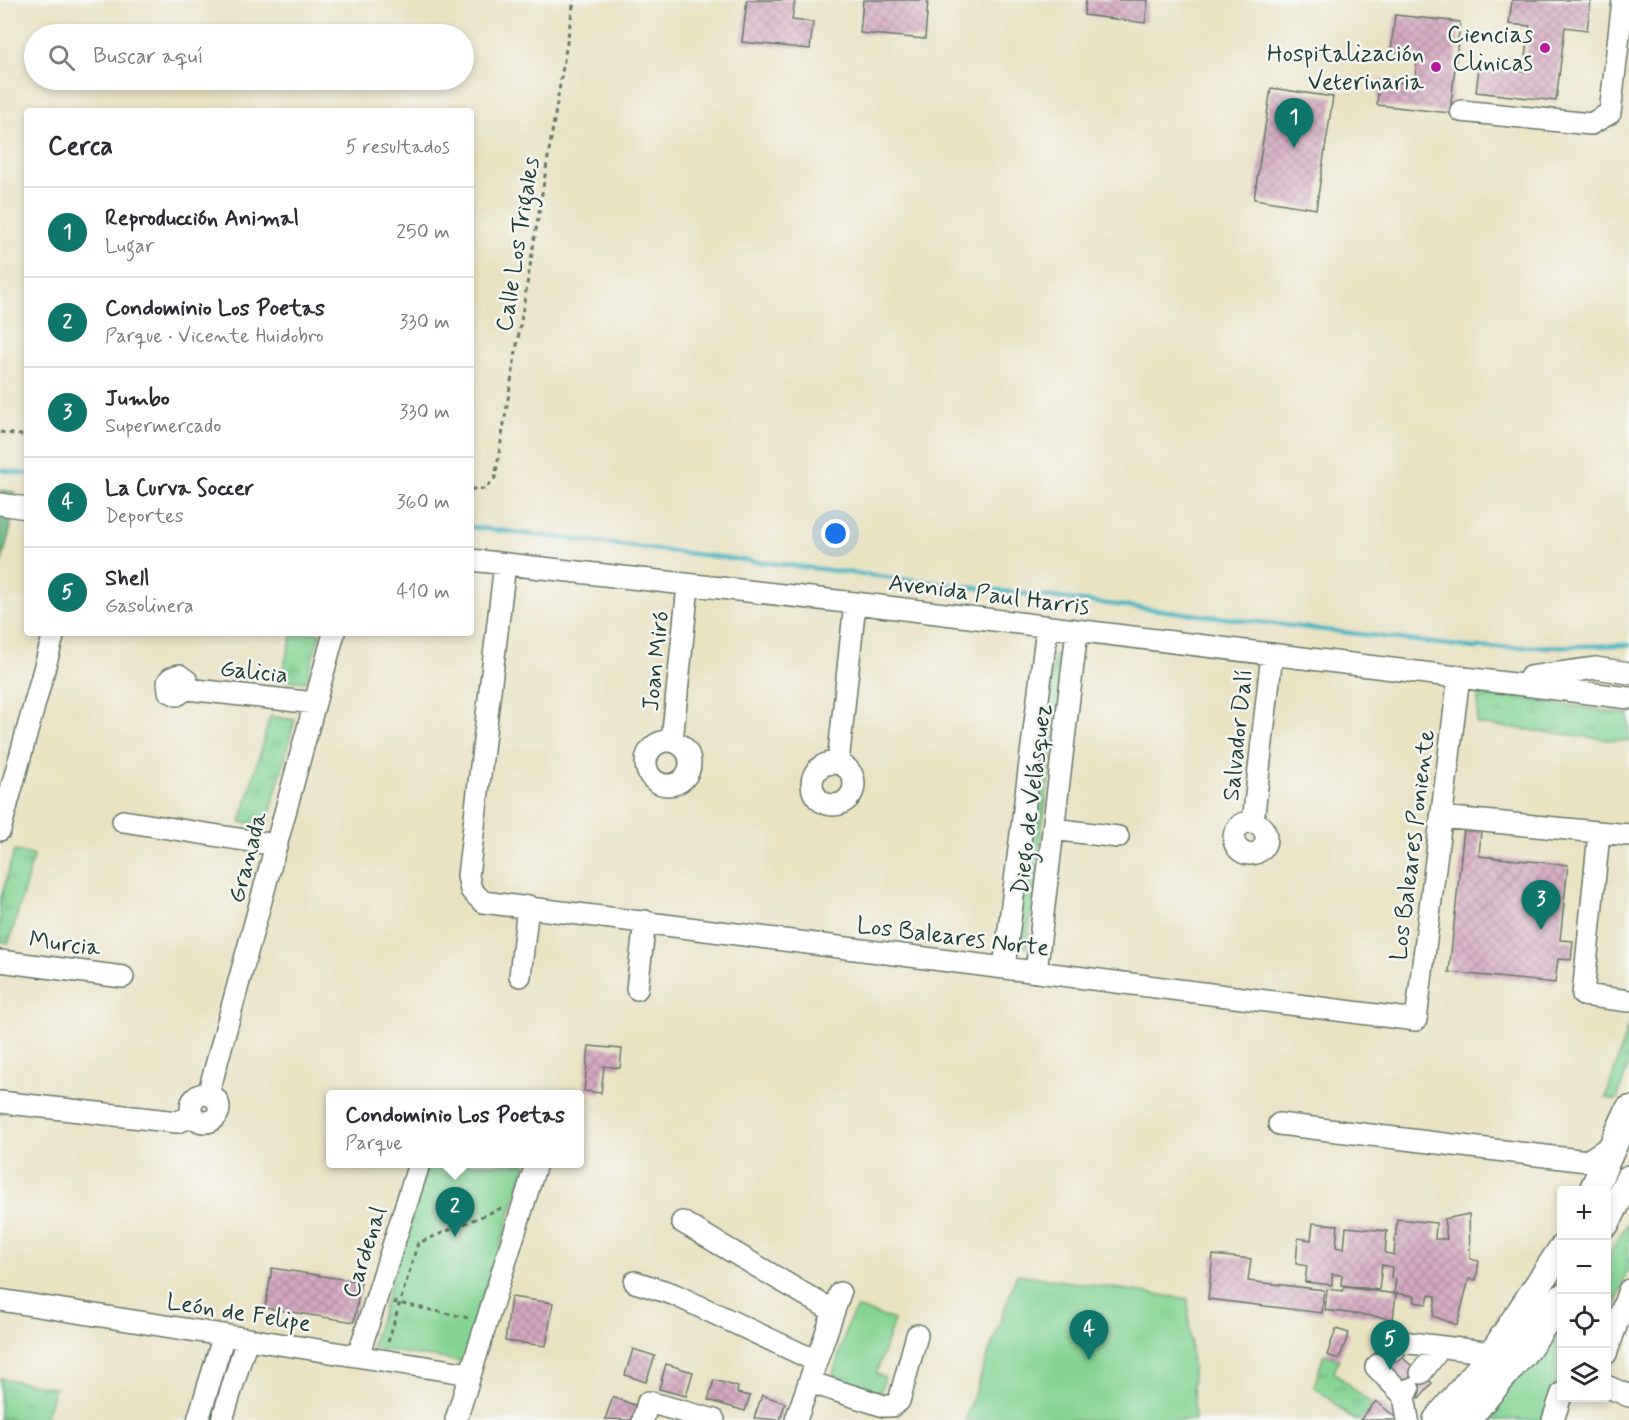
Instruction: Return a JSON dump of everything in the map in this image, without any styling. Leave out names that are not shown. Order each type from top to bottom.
[{"type":"main road","points":[[1595,1186],[1629,1110]]},
{"type":"main road","points":[[1611,1213],[1629,1179]]},
{"type":"main road","points":[[1437,1420],[1493,1353],[1557,1257]]},
{"type":"main road","points":[[1466,1420],[1521,1355],[1557,1305]]},
{"type":"street","points":[[1461,111],[1591,124],[1610,113],[1623,0]]},
{"type":"street","points":[[0,504],[24,508]]},
{"type":"street","name":"Avenida Paul Harris","points":[[474,560],[855,603],[1629,698]]},
{"type":"street","name":"Los Baleares Norte","points":[[505,564],[468,876],[471,890],[483,902],[1416,1020]]},
{"type":"street","name":"Joan Miró","points":[[672,741],[688,586]]},
{"type":"street","points":[[838,763],[855,603]]},
{"type":"street","name":"Diego de Velásquez","points":[[1004,968],[1047,628]]},
{"type":"street","name":"Diego de Velásquez","points":[[1035,972],[1077,631]]},
{"type":"street","points":[[0,831],[53,636]]},
{"type":"street","name":"Granada","points":[[0,1102],[177,1122],[194,1116],[201,1121],[214,1118],[218,1104],[208,1095],[333,636]]},
{"type":"street","name":"Salvador Dalí","points":[[1253,822],[1272,654]]},
{"type":"street","name":"Avenida Paul Harris","points":[[1500,681],[1596,668],[1629,673]]},
{"type":"street","name":"Los Baleares Poniente","points":[[1416,1020],[1459,676]]},
{"type":"street","name":"Galicia","points":[[187,689],[315,703]]},
{"type":"street","points":[[1441,817],[1629,835]]},
{"type":"street","points":[[123,822],[277,844]]},
{"type":"street","points":[[1053,829],[1118,837]]},
{"type":"street","points":[[1599,833],[1583,995],[1629,1001]]},
{"type":"street","points":[[520,976],[528,906]]},
{"type":"street","points":[[637,989],[645,921]]},
{"type":"street","name":"Murcia","points":[[0,961],[123,977]]},
{"type":"street","points":[[1279,1124],[1587,1161],[1616,1143]]},
{"type":"street","name":"Cardenal","points":[[358,1356],[418,1168]]},
{"type":"street","points":[[456,1420],[535,1168]]},
{"type":"street","points":[[682,1222],[837,1302],[795,1420]]},
{"type":"street","points":[[635,1282],[673,1294],[816,1361]]},
{"type":"street","points":[[1608,1348],[1629,1290]]},
{"type":"street","name":"León de Felipe","points":[[0,1300],[470,1374]]},
{"type":"street","points":[[198,1420],[224,1335]]},
{"type":"street","points":[[809,1382],[892,1407],[899,1401],[917,1335]]},
{"type":"street","points":[[222,1420],[247,1339]]},
{"type":"street","points":[[1411,1386],[1376,1367],[1402,1342],[1493,1353]]},
{"type":"street","points":[[1408,1420],[1411,1386],[1441,1347]]},
{"type":"street","points":[[1611,1388],[1629,1396]]},
{"type":"street","points":[[643,1420],[648,1402],[714,1420]]},
{"type":"street","points":[[1552,1420],[1559,1402]]},
{"type":"path","name":"Calle Los Trigales","points":[[474,489],[485,489],[495,478],[574,0]]},
{"type":"path","points":[[0,432],[24,435]]},
{"type":"path","points":[[383,1360],[418,1243],[525,1198]]},
{"type":"path","points":[[376,1298],[486,1322]]},
{"type":"green space","points":[[0,490],[15,492],[10,531],[0,568]]},
{"type":"green space","points":[[292,636],[319,636],[306,682],[280,679]]},
{"type":"green space","points":[[1054,655],[1064,656],[1027,947],[1017,946]]},
{"type":"green space","points":[[1478,691],[1629,715],[1629,742],[1477,724]]},
{"type":"green space","points":[[270,716],[295,720],[267,825],[241,822]]},
{"type":"green space","points":[[14,851],[34,855],[9,943],[0,942],[0,901]]},
{"type":"green space","points":[[1629,1023],[1629,1063],[1617,1100],[1606,1098]]},
{"type":"green space","points":[[427,1168],[525,1168],[464,1362],[371,1348]]},
{"type":"green space","points":[[1629,1221],[1629,1266],[1611,1319],[1611,1294],[1611,1250]]},
{"type":"green space","points":[[1017,1274],[1188,1299],[1195,1420],[965,1420]]},
{"type":"green space","points":[[857,1308],[894,1320],[876,1374],[885,1377],[880,1393],[833,1375],[849,1321]]},
{"type":"green space","points":[[1557,1328],[1557,1387],[1546,1420],[1482,1420]]},
{"type":"green space","points":[[1324,1354],[1339,1359],[1334,1372],[1373,1405],[1362,1420],[1354,1420],[1314,1386]]},
{"type":"green space","points":[[0,1378],[55,1388],[45,1420],[0,1420]]},
{"type":"building","points":[[747,0],[795,0],[792,20],[813,22],[810,49],[742,42]]},
{"type":"building","points":[[863,0],[928,0],[925,39],[860,33]]},
{"type":"building","points":[[1086,0],[1148,0],[1145,23],[1084,15]]},
{"type":"building","name":"Ciencias Clinicas","points":[[1512,0],[1591,0],[1587,30],[1565,27],[1556,101],[1476,92],[1479,67],[1524,72],[1530,26],[1509,24]]},
{"type":"building","name":"Hospitalización Veterinaria","points":[[1395,15],[1460,22],[1450,113],[1377,105],[1379,80],[1414,84],[1418,55],[1391,51]]},
{"type":"building","points":[[1271,88],[1333,97],[1316,209],[1254,199]]},
{"type":"building","points":[[1464,828],[1481,830],[1479,856],[1568,865],[1560,940],[1573,941],[1571,960],[1558,959],[1555,983],[1449,972]]},
{"type":"building","points":[[589,1046],[622,1049],[620,1068],[604,1066],[601,1093],[584,1091]]},
{"type":"building","points":[[1469,1214],[1470,1259],[1479,1261],[1476,1280],[1469,1279],[1457,1325],[1433,1316],[1436,1296],[1429,1295],[1427,1304],[1414,1302],[1415,1296],[1394,1293],[1396,1279],[1391,1278],[1392,1267],[1382,1265],[1379,1290],[1341,1285],[1342,1275],[1332,1274],[1332,1285],[1305,1282],[1307,1266],[1296,1264],[1298,1238],[1311,1240],[1313,1223],[1338,1225],[1336,1247],[1344,1249],[1346,1227],[1387,1231],[1385,1253],[1394,1255],[1397,1219],[1436,1223],[1435,1239],[1447,1239],[1444,1219]]},
{"type":"building","points":[[1213,1255],[1251,1259],[1248,1281],[1324,1290],[1322,1313],[1208,1299]]},
{"type":"building","points":[[272,1268],[361,1282],[354,1322],[265,1308]]},
{"type":"building","points":[[1344,1287],[1396,1294],[1393,1319],[1325,1310],[1327,1289],[1343,1291]]},
{"type":"building","points":[[511,1297],[553,1303],[546,1346],[505,1341]]},
{"type":"building","points":[[1336,1329],[1349,1333],[1339,1359],[1327,1355]]},
{"type":"building","points":[[1384,1342],[1432,1383],[1419,1398],[1371,1358]]},
{"type":"building","points":[[633,1349],[655,1356],[646,1382],[625,1375]]},
{"type":"building","points":[[666,1364],[693,1372],[686,1396],[659,1389]]},
{"type":"building","points":[[714,1380],[738,1387],[737,1393],[750,1396],[745,1411],[708,1400]]},
{"type":"building","points":[[762,1395],[785,1403],[780,1420],[754,1418]]},
{"type":"building","points":[[613,1397],[637,1406],[631,1420],[605,1419]]},
{"type":"building","points":[[1376,1401],[1396,1418],[1395,1420],[1360,1420]]},
{"type":"waterway","points":[[0,470],[24,474]]},
{"type":"waterway","points":[[474,527],[1474,648],[1629,645]]},
{"type":"place","name":"Ciencias Clinicas","points":[[1545,48]]},
{"type":"place","name":"Hospitalización Veterinaria","points":[[1436,67]]},
{"type":"place","name":"Reproducción Animal","points":[[1294,148]]},
{"type":"place","name":"Jumbo","points":[[1541,930]]},
{"type":"place","name":"Condominio Los Poetas","points":[[455,1237]]},
{"type":"place","name":"La Curva Soccer","points":[[1089,1360]]},
{"type":"place","name":"Shell","points":[[1390,1370]]}]
